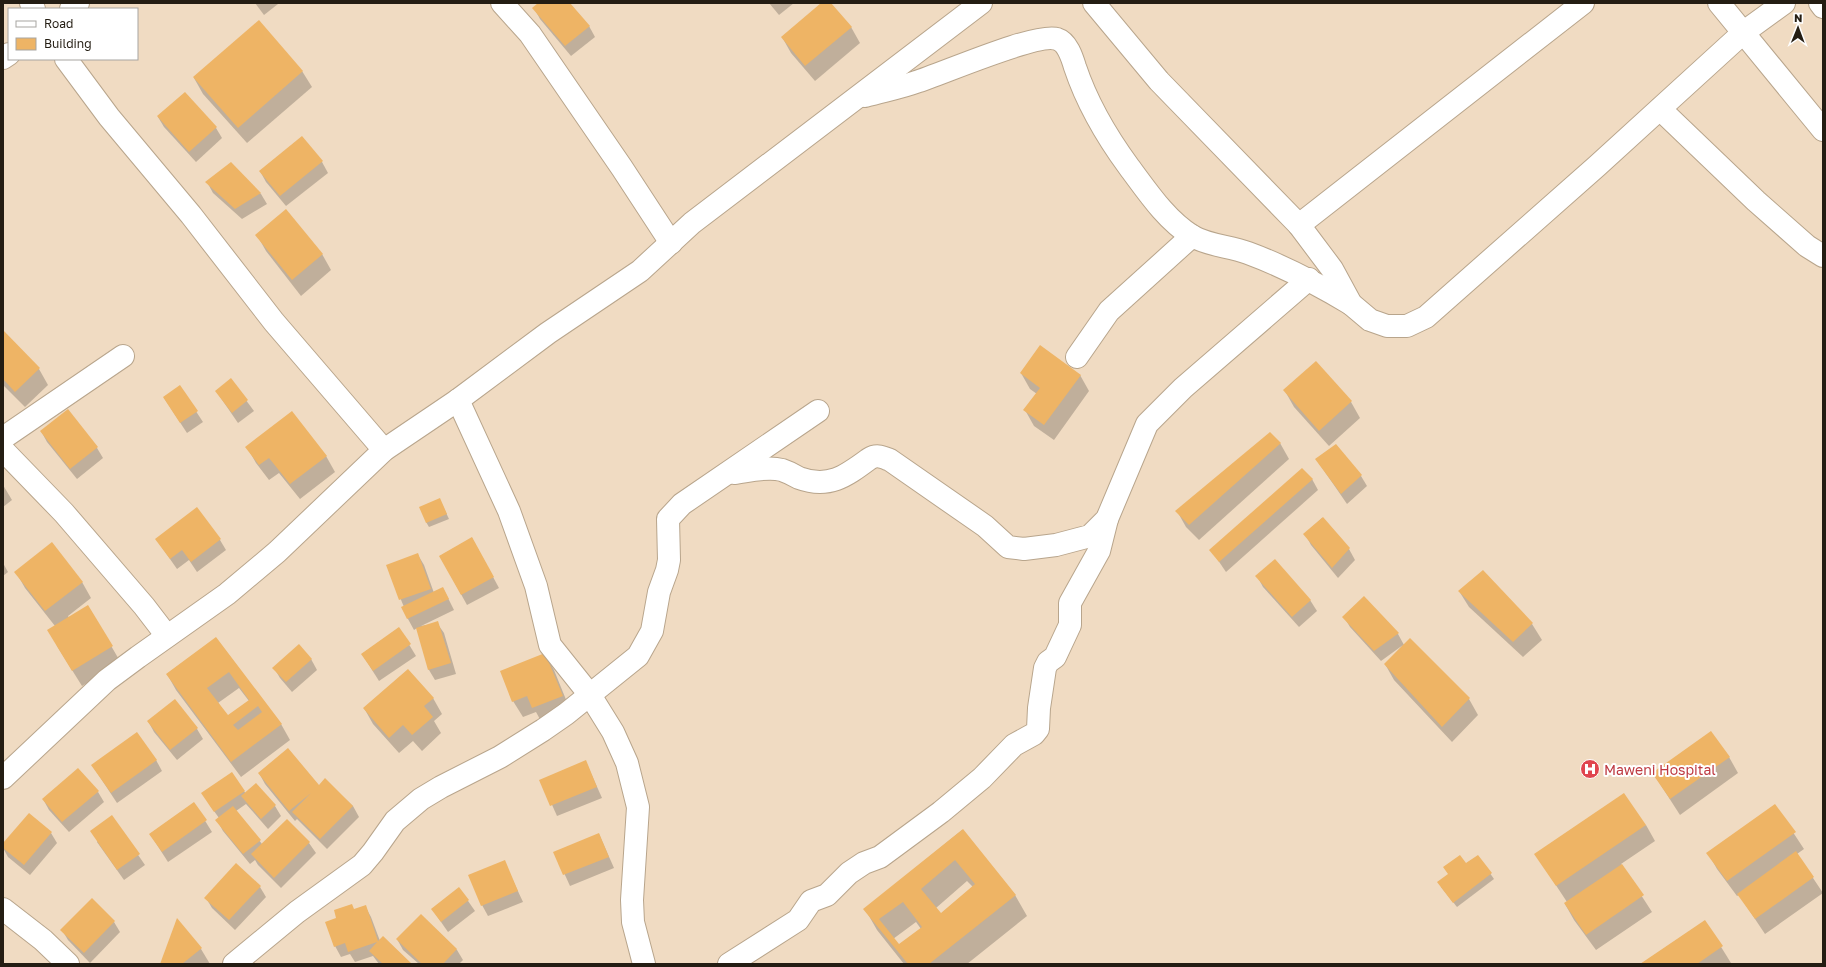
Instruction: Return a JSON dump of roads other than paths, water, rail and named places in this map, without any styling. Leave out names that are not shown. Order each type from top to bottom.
[{"type":"street","points":[[502,3],[530,34],[671,243]]},
{"type":"street","points":[[3,778],[107,680],[227,594],[277,552],[384,450],[458,400],[548,333],[640,272],[692,223],[854,98],[981,3]]},
{"type":"street","points":[[1094,3],[1159,81],[1299,226],[1332,269],[1351,304]]},
{"type":"street","points":[[1299,226],[1583,3]]},
{"type":"street","points":[[1720,3],[1823,130]]},
{"type":"street","points":[[854,98],[916,82],[1035,39],[1057,38],[1064,42],[1072,57],[1084,93],[1097,116],[1128,166],[1167,216],[1192,236],[1214,244],[1246,252],[1309,279],[1351,304],[1370,320],[1388,326],[1407,326],[1426,317],[1586,176],[1744,32],[1784,3]]},
{"type":"street","points":[[1820,3],[1823,6]]},
{"type":"street","points":[[67,60],[109,117],[191,215],[274,322],[384,450]]},
{"type":"street","points":[[1660,109],[1756,201],[1807,246],[1823,256]]},
{"type":"street","points":[[1077,357],[1109,311],[1192,236]]},
{"type":"street","points":[[729,964],[798,920],[811,901],[827,895],[849,873],[880,857],[941,812],[982,778],[1014,746],[1034,734],[1038,729],[1039,708],[1045,668],[1048,662],[1055,657],[1070,625],[1070,603],[1099,551],[1107,520],[1147,424],[1183,388],[1309,279]]},
{"type":"street","points":[[3,438],[123,356]]},
{"type":"street","points":[[458,400],[510,511],[536,586],[550,646],[590,695],[613,732],[628,763],[638,807],[632,900],[633,922],[644,964]]},
{"type":"street","points":[[234,964],[297,912],[362,865],[395,821],[421,799],[441,787],[500,757],[560,718],[638,656],[652,631],[659,592],[667,570],[669,560],[668,519],[682,504],[727,475],[818,411]]},
{"type":"street","points":[[3,450],[64,513],[144,606],[167,636]]},
{"type":"street","points":[[727,475],[765,468],[782,470],[800,478],[822,483],[838,479],[869,458],[880,456],[890,460],[985,526],[1008,547],[1024,548],[1056,545],[1090,536],[1107,520]]},
{"type":"street","points":[[3,909],[43,940],[68,964]]},
{"type":"place","name":"Maweni Hospital","points":[[1590,769]]}]
